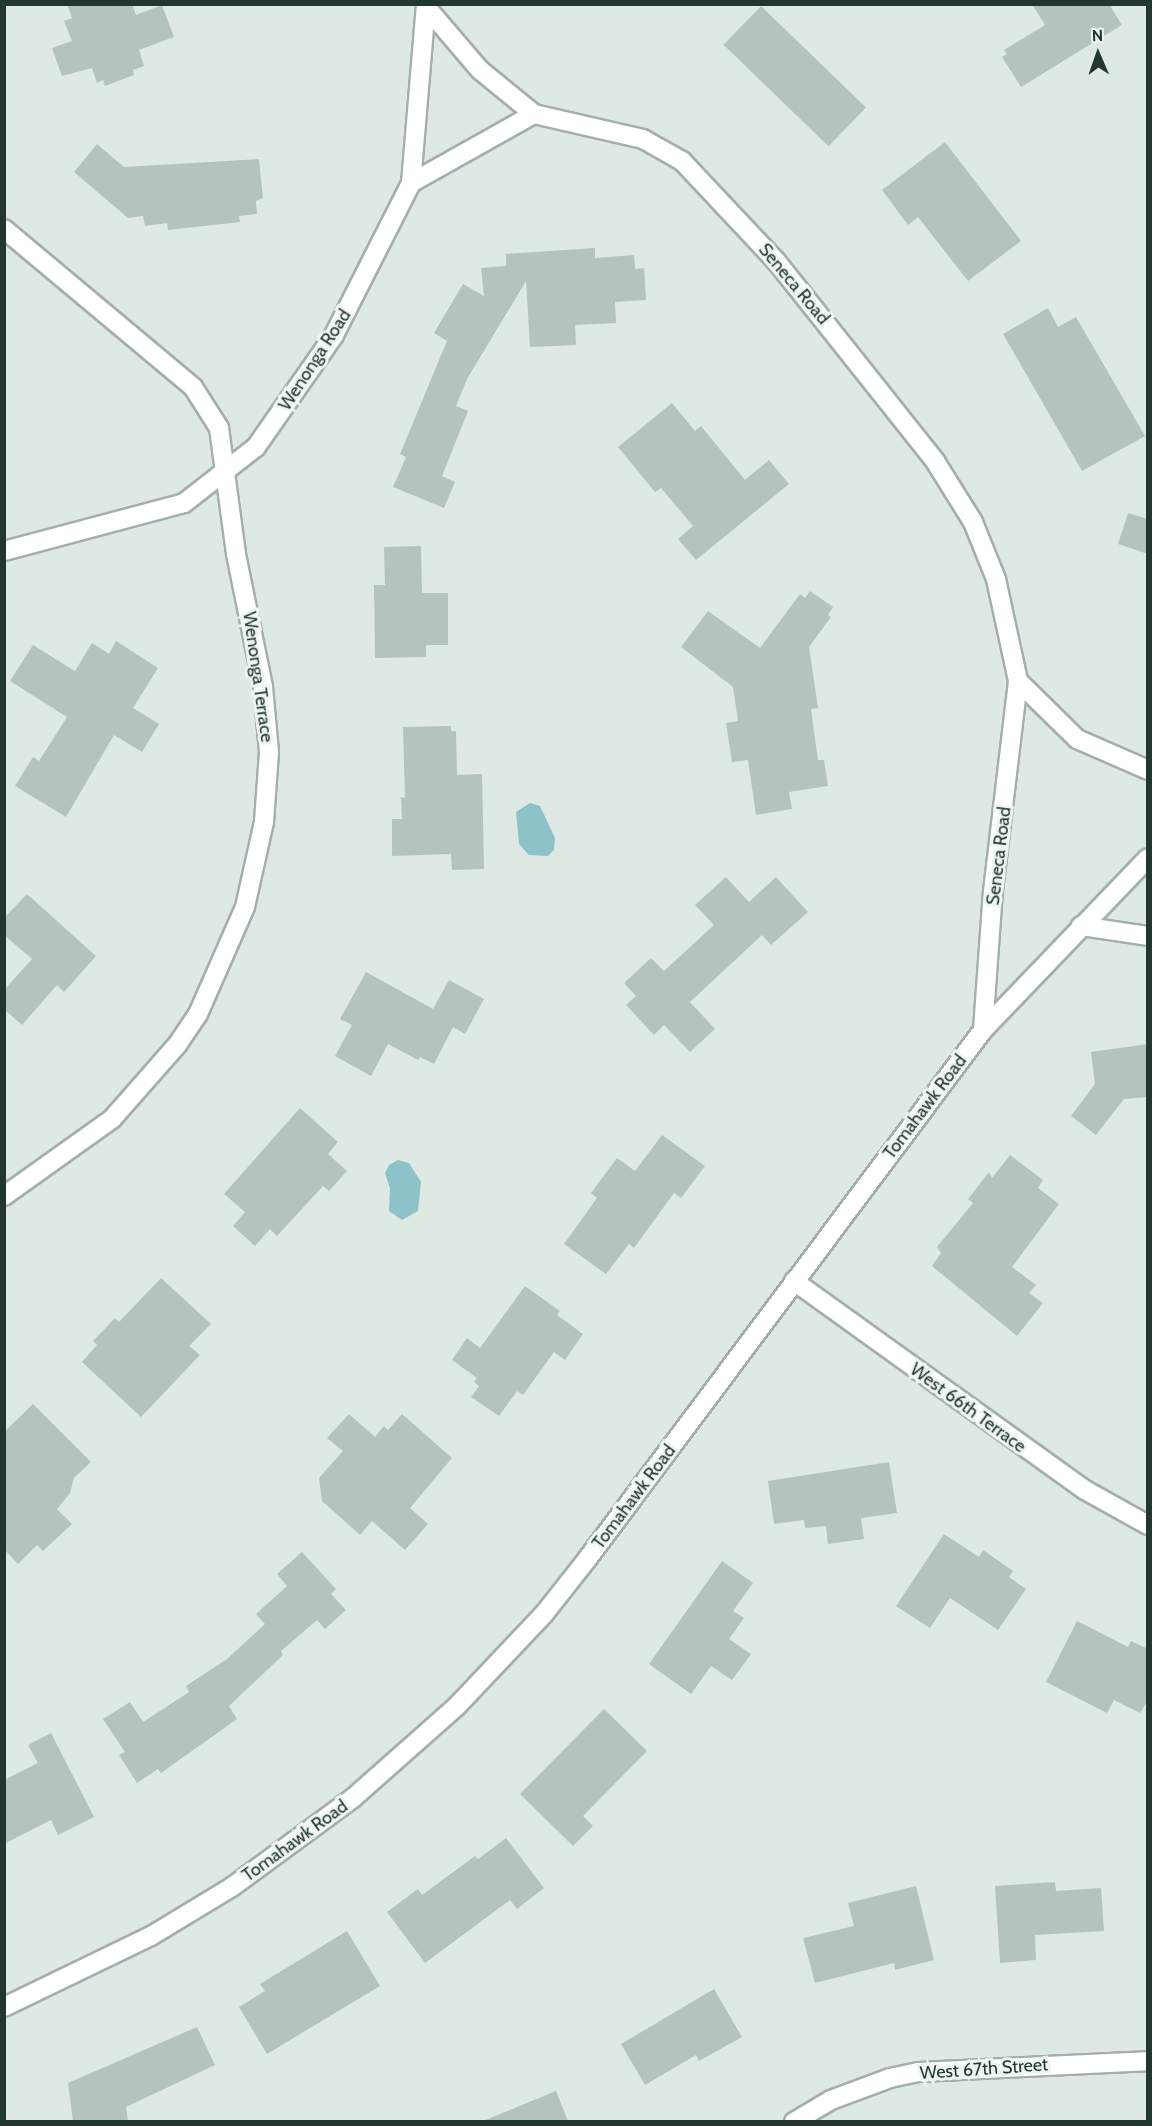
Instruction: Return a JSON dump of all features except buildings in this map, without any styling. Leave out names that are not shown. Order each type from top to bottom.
[{"type":"street","points":[[411,183],[534,114],[480,70],[427,6]]},
{"type":"street","name":"Wenonga Road","points":[[4,551],[184,503],[256,447],[313,369],[391,230],[411,183],[427,6]]},
{"type":"street","name":"Seneca Road","points":[[534,114],[643,139],[682,161],[776,261],[936,461],[973,522],[996,579],[1018,681],[993,891],[983,1030]]},
{"type":"street","name":"Wenonga Terrace","points":[[4,229],[193,387],[219,428],[236,554],[263,687],[269,752],[264,822],[245,907],[217,978],[177,1045],[112,1119],[4,1196]]},
{"type":"street","points":[[1018,681],[1077,739],[1148,770]]},
{"type":"street","name":"Tomahawk Road","points":[[4,2007],[151,1936],[232,1887],[353,1798],[456,1707],[544,1614],[582,1567],[983,1030],[1148,858]]},
{"type":"street","points":[[1081,926],[1148,936]]},
{"type":"street","name":"West 66th Terrace","points":[[794,1281],[1067,1478],[1148,1526]]},
{"type":"street","name":"West 67th Street","points":[[794,2121],[831,2100],[890,2078],[918,2072],[1148,2061]]},
{"type":"water","points":[[530,803],[540,806],[555,838],[554,850],[548,856],[529,855],[519,844],[516,812]]},
{"type":"water","points":[[398,1160],[409,1163],[421,1182],[418,1211],[402,1220],[389,1211],[390,1189],[385,1173],[389,1165]]}]
